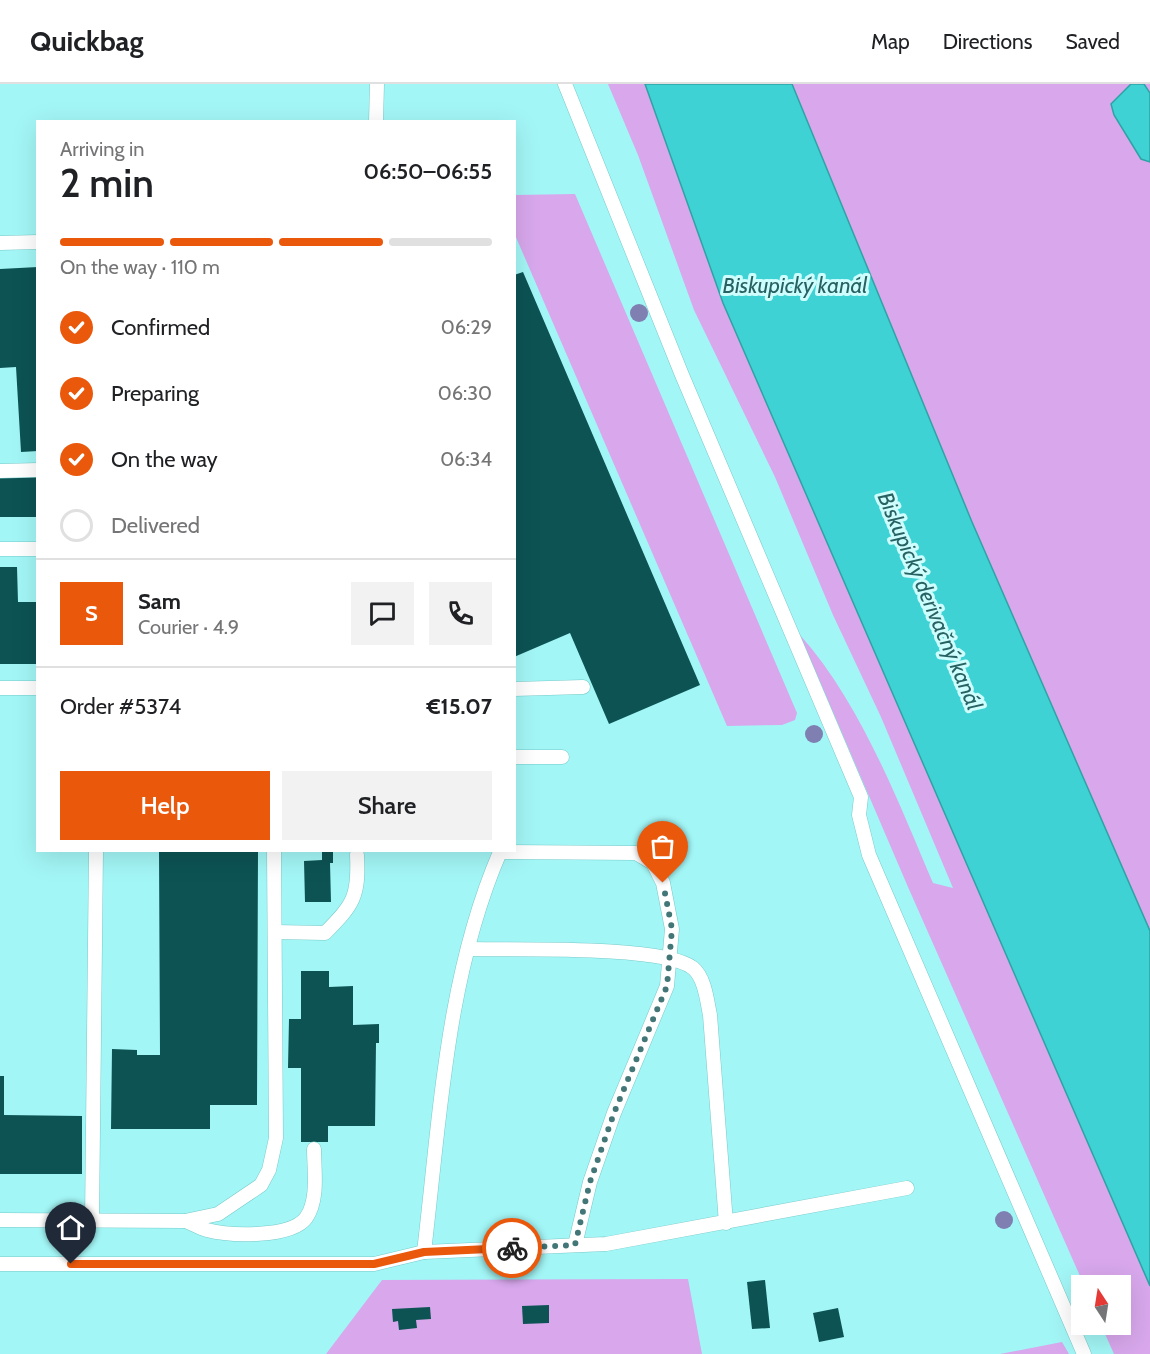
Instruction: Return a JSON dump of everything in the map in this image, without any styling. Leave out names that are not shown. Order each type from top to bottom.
[{"type":"lane","points":[[376,120],[377,84]]},
{"type":"lane","points":[[565,84],[682,375],[861,796],[859,816],[869,855],[1084,1354]]},
{"type":"lane","points":[[0,243],[36,242]]},
{"type":"lane","points":[[0,471],[36,470]]},
{"type":"lane","points":[[0,549],[36,549]]},
{"type":"lane","points":[[516,689],[584,687]]},
{"type":"lane","points":[[0,688],[36,688]]},
{"type":"lane","points":[[516,757],[562,757]]},
{"type":"lane","points":[[516,851],[636,853],[653,863],[663,883],[672,929],[667,986],[614,1113],[590,1182],[575,1245]]},
{"type":"lane","points":[[92,1221],[96,852]]},
{"type":"lane","points":[[0,1220],[186,1221],[218,1214],[261,1185],[269,1170],[276,1138],[274,852]]},
{"type":"lane","points":[[275,932],[325,933],[345,913],[359,887],[361,852]]},
{"type":"lane","points":[[424,1252],[455,999],[481,896],[498,852]]},
{"type":"lane","points":[[468,949],[613,952],[670,956],[694,968],[704,987],[716,1066],[726,1223]]},
{"type":"lane","points":[[186,1221],[207,1230],[245,1234],[278,1232],[295,1227],[305,1219],[310,1209],[314,1186],[314,1149]]},
{"type":"lane","points":[[0,1264],[374,1264],[424,1252],[606,1244],[907,1188]]},
{"type":"shaded area","points":[[608,84],[645,84],[723,303],[1150,1286],[1150,1354],[1114,1354],[1105,1335],[1131,1335],[1131,1275],[1080,1275],[908,887],[800,635],[822,662],[859,721],[876,753],[933,883],[953,888],[881,717],[833,615],[775,477],[694,310],[638,155]]},
{"type":"shaded area","points":[[792,84],[1150,84],[1150,931],[972,522]]},
{"type":"shaded area","points":[[575,194],[797,713],[795,720],[782,725],[727,726],[516,237],[516,195]]},
{"type":"shaded area","points":[[688,1279],[702,1354],[326,1354],[382,1280]]},
{"type":"shaded area","points":[[1062,1342],[1069,1354],[1000,1354]]},
{"type":"water","name":"Biskupický kanál","points":[[645,84],[792,84],[972,522],[1150,931],[1150,1286],[723,303]]},
{"type":"water","points":[[1131,84],[1144,84],[1150,93],[1150,162],[1141,159],[1114,115],[1111,104]]},
{"type":"building","points":[[36,267],[36,451],[21,452],[16,367],[0,368],[0,269]]},
{"type":"building","points":[[523,272],[700,685],[609,724],[570,633],[516,656],[516,274]]},
{"type":"building","points":[[36,475],[36,517],[0,517],[0,477]]},
{"type":"building","points":[[0,567],[17,567],[18,602],[36,602],[36,664],[0,664]]},
{"type":"building","points":[[159,852],[258,852],[257,1105],[210,1105],[210,1129],[111,1129],[112,1049],[137,1050],[137,1055],[160,1055]]},
{"type":"building","points":[[322,852],[333,852],[333,863],[330,863],[331,902],[305,902],[304,861],[322,860]]},
{"type":"building","points":[[301,971],[329,971],[329,987],[353,986],[353,1025],[379,1024],[379,1043],[376,1043],[375,1126],[328,1126],[328,1142],[301,1142],[301,1068],[288,1068],[289,1019],[301,1019]]},
{"type":"building","points":[[0,1076],[4,1076],[4,1115],[82,1116],[82,1174],[0,1174]]},
{"type":"building","points":[[765,1280],[770,1328],[752,1329],[747,1282]]},
{"type":"building","points":[[549,1305],[549,1323],[523,1324],[522,1306]]},
{"type":"building","points":[[430,1307],[431,1319],[416,1320],[417,1328],[399,1330],[398,1321],[393,1322],[392,1309]]},
{"type":"building","points":[[838,1308],[844,1337],[819,1342],[813,1313]]},
{"type":"way so far","points":[[512,1248],[575,1245],[590,1182],[614,1113],[667,986],[672,929],[663,883]]},
{"type":"route","points":[[71,1264],[283,1266],[374,1264],[424,1252],[512,1248]]},
{"type":"water label","name":"Biskupický derivačný kanál","points":[[930,601]]}]
